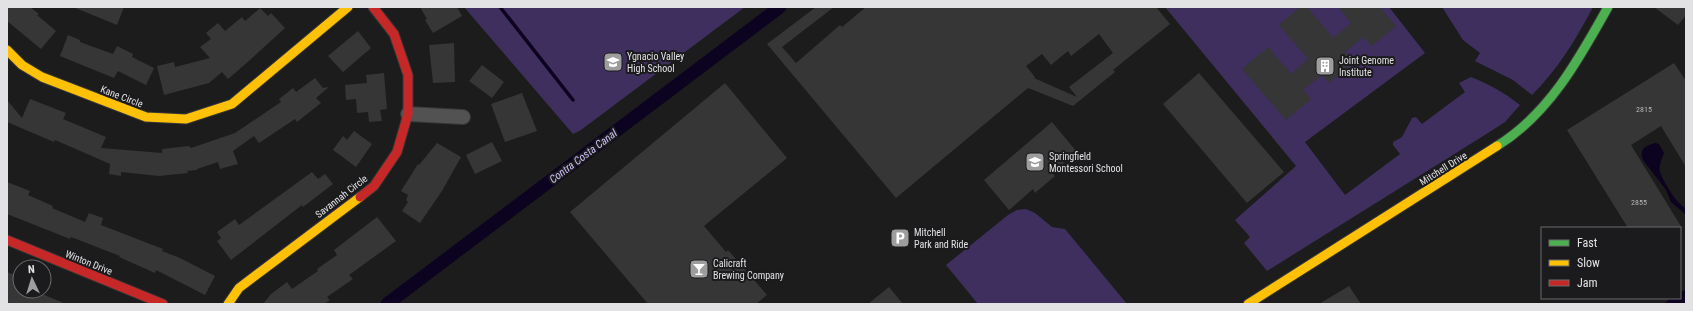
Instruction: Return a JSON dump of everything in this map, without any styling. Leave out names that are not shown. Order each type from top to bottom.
[{"type":"street","name":"Kane Circle","points":[[7,50],[22,65],[42,77],[146,117],[186,119],[208,114],[232,104],[348,7]]},
{"type":"street","name":"Savannah Circle","points":[[228,304],[239,288],[374,186],[396,152],[408,114],[408,75],[394,34],[373,7]]},
{"type":"street","name":"Mitchell Drive","points":[[1248,304],[1512,137],[1539,111],[1574,67],[1608,7]]},
{"type":"street","points":[[408,114],[463,117]]},
{"type":"street","name":"Winton Drive","points":[[7,240],[164,304]]},
{"type":"shaded area","name":"Ygnacio Valley High School","points":[[464,7],[745,7],[581,130],[573,134]]},
{"type":"shaded area","points":[[1165,7],[1389,7],[1425,53],[1305,142],[1345,195],[1400,154],[1393,145],[1393,142],[1402,137],[1412,118],[1416,117],[1422,124],[1465,92],[1459,83],[1471,77],[1497,89],[1520,105],[1505,122],[1267,271],[1244,243],[1250,237],[1235,220],[1296,166]]},
{"type":"shaded area","points":[[1442,7],[1591,7],[1592,9],[1565,54],[1550,75],[1532,95],[1513,80],[1475,61],[1480,53],[1463,40]]},
{"type":"shaded area","points":[[1655,143],[1659,144],[1664,153],[1660,162],[1660,172],[1667,187],[1682,206],[1686,208],[1686,215],[1671,202],[1666,190],[1643,160],[1642,151],[1644,148]]},
{"type":"shaded area","points":[[1026,209],[1035,213],[1052,227],[1065,229],[1127,304],[978,304],[946,265],[1008,215],[1017,210]]},
{"type":"shaded area","points":[[1686,290],[1686,304],[1664,304],[1669,299],[1681,299],[1681,292]]},
{"type":"building","points":[[7,7],[30,7],[56,31],[41,49],[7,21]]},
{"type":"building","points":[[73,7],[124,7],[117,25]]},
{"type":"building","points":[[420,7],[457,7],[462,16],[433,33],[425,20],[427,19]]},
{"type":"building","points":[[816,7],[834,7],[782,47],[796,63],[840,25],[842,27],[866,7],[1156,7],[1170,24],[1113,70],[1115,72],[1073,106],[1028,88],[896,198],[767,44]],"holes":[[[1099,34],[1113,53],[1069,87],[1077,97],[1034,78],[1035,77],[1026,66],[1042,54],[1051,65],[1068,51],[1071,56]]]},
{"type":"building","name":"Joint Genome Institute","points":[[1300,7],[1307,7],[1333,38],[1351,23],[1338,7],[1380,7],[1396,26],[1372,46],[1363,37],[1345,52],[1354,62],[1329,83],[1322,75],[1303,90],[1311,99],[1286,120],[1242,69],[1268,47],[1291,74],[1308,59],[1279,25]]},
{"type":"building","points":[[1654,7],[1686,7],[1686,15],[1678,25]]},
{"type":"building","points":[[260,8],[268,16],[271,13],[285,28],[228,79],[222,72],[209,83],[164,95],[157,66],[174,62],[175,67],[210,58],[200,47],[211,39],[206,33],[218,23],[225,31],[242,17],[245,21]]},
{"type":"building","points":[[358,31],[371,48],[343,72],[328,56]]},
{"type":"building","points":[[68,35],[80,40],[80,42],[113,54],[117,46],[133,54],[132,57],[154,68],[146,85],[118,71],[114,78],[60,56]]},
{"type":"building","points":[[454,43],[455,82],[433,83],[429,45]]},
{"type":"building","points":[[1674,63],[1686,81],[1686,167],[1661,126],[1631,145],[1682,228],[1627,227],[1567,130]]},
{"type":"building","points":[[482,65],[504,82],[492,98],[469,81]]},
{"type":"building","points":[[384,73],[387,109],[380,110],[382,121],[369,122],[368,112],[357,113],[356,99],[346,100],[345,85],[367,83],[366,75]]},
{"type":"building","points":[[1199,73],[1284,172],[1247,203],[1163,104]]},
{"type":"building","points":[[315,78],[323,88],[329,87],[316,98],[321,103],[297,122],[295,119],[259,143],[254,136],[233,151],[238,164],[220,169],[218,162],[197,170],[187,171],[188,173],[159,176],[121,172],[121,176],[109,174],[110,164],[55,140],[54,142],[7,122],[7,100],[22,118],[30,99],[66,113],[63,119],[106,137],[101,148],[162,153],[162,149],[189,146],[191,148],[235,133],[281,102],[279,99],[293,88],[296,92]]},
{"type":"building","points":[[725,83],[787,158],[704,226],[726,252],[728,250],[767,295],[756,304],[648,304],[570,212]]},
{"type":"building","points":[[522,93],[537,131],[505,142],[491,104]]},
{"type":"building","name":"Springfield Montessori School","points":[[1052,122],[1077,152],[1052,173],[1055,176],[1035,193],[1033,189],[1009,210],[984,180]]},
{"type":"building","points":[[354,131],[372,144],[356,167],[333,150],[343,136],[347,140]]},
{"type":"building","points":[[492,142],[502,161],[475,174],[466,155]]},
{"type":"building","points":[[437,143],[461,157],[442,191],[420,223],[402,211],[408,202],[406,200],[408,195],[401,191],[418,164],[419,165]]},
{"type":"building","points":[[312,172],[318,179],[325,174],[333,184],[303,207],[302,205],[231,260],[217,241],[221,238],[217,232],[235,219],[239,225]]},
{"type":"building","points":[[7,182],[30,191],[28,195],[53,206],[52,208],[85,222],[89,213],[103,218],[101,225],[163,249],[162,251],[180,258],[215,276],[205,295],[156,270],[155,273],[119,257],[120,256],[71,237],[70,239],[7,214]]},
{"type":"building","points":[[377,217],[396,241],[349,275],[353,279],[327,297],[330,300],[324,304],[263,304],[271,294],[287,282],[292,289],[318,271],[317,269],[337,255],[334,250]]},
{"type":"building","points":[[7,272],[12,274],[12,299],[52,298],[66,304],[7,304]]},
{"type":"building","points":[[1349,286],[1361,304],[1319,304]]},
{"type":"building","points":[[889,287],[903,304],[868,304]]},
{"type":"waterway","points":[[500,7],[573,100]]},
{"type":"waterway","name":"Contra Costa Canal","points":[[387,304],[780,7]]},
{"type":"traffic: fast","points":[[1497,146],[1516,133],[1547,102],[1574,65],[1608,7]]},
{"type":"traffic: slow","points":[[7,50],[22,65],[42,77],[146,117],[186,119],[232,104],[348,7]]},
{"type":"traffic: slow","points":[[1248,304],[1497,146]]},
{"type":"traffic: slow","points":[[228,304],[239,288],[360,197]]},
{"type":"traffic: jam","points":[[360,197],[374,186],[397,152],[408,114],[408,75],[394,34],[373,7]]},
{"type":"traffic: jam","points":[[7,240],[163,304]]},
{"type":"place","name":"Ygnacio Valley High School","points":[[613,62]]},
{"type":"place","name":"Joint Genome Institute","points":[[1325,66]]},
{"type":"place","name":"Springfield Montessori School","points":[[1035,162]]},
{"type":"place","name":"Mitchell Park and Ride","points":[[900,238]]},
{"type":"place","name":"Calicraft Brewing Company","points":[[699,269]]}]
